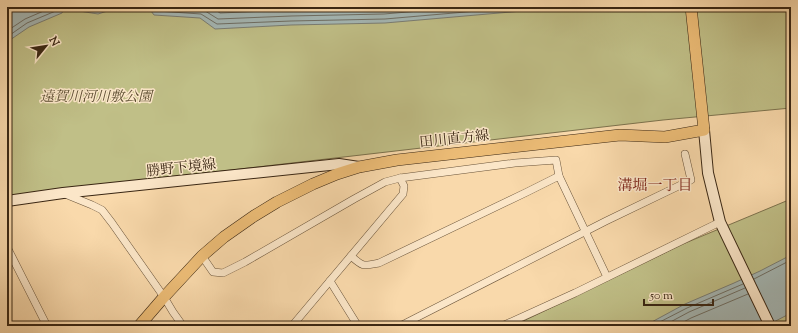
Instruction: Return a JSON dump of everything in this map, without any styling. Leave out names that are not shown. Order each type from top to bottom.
[{"type":"main road","points":[[691,7],[708,173],[722,225],[770,326]]},
{"type":"main road","name":"田川直方線","points":[[139,326],[202,256],[224,237],[277,202],[337,174],[359,167],[397,160],[620,135],[665,137],[704,130]]},
{"type":"main road","name":"勝野下境線","points":[[7,200],[339,164],[359,167]]},
{"type":"street","points":[[400,326],[585,232],[692,180],[685,154]]},
{"type":"street","points":[[202,256],[213,272],[223,273],[245,262],[384,182],[400,178],[515,163],[556,160],[559,176],[607,277]]},
{"type":"street","points":[[351,256],[360,264],[367,265],[379,263],[559,176]]},
{"type":"street","points":[[292,326],[403,194],[404,186],[400,178]]},
{"type":"street","points":[[63,193],[102,210],[184,326]]},
{"type":"street","points":[[502,326],[722,225]]},
{"type":"street","points":[[7,247],[47,326]]},
{"type":"street","points":[[330,281],[358,326]]},
{"type":"green space","name":"遠賀川河川敷公園","points":[[7,7],[791,7],[791,108],[663,120],[7,196]]},
{"type":"green space","points":[[791,199],[791,326],[513,326],[683,244]]},
{"type":"water","points":[[7,7],[65,7],[62,13],[29,27],[7,42]]},
{"type":"water","points":[[76,7],[120,7],[98,14],[79,11]]},
{"type":"water","points":[[148,7],[568,7],[385,23],[291,25],[215,29],[200,18],[154,15]]},
{"type":"water","points":[[791,255],[791,313],[766,326],[647,326],[648,324],[685,304],[760,271]]},
{"type":"district","name":"溝堀一丁目","points":[[655,185]]}]
